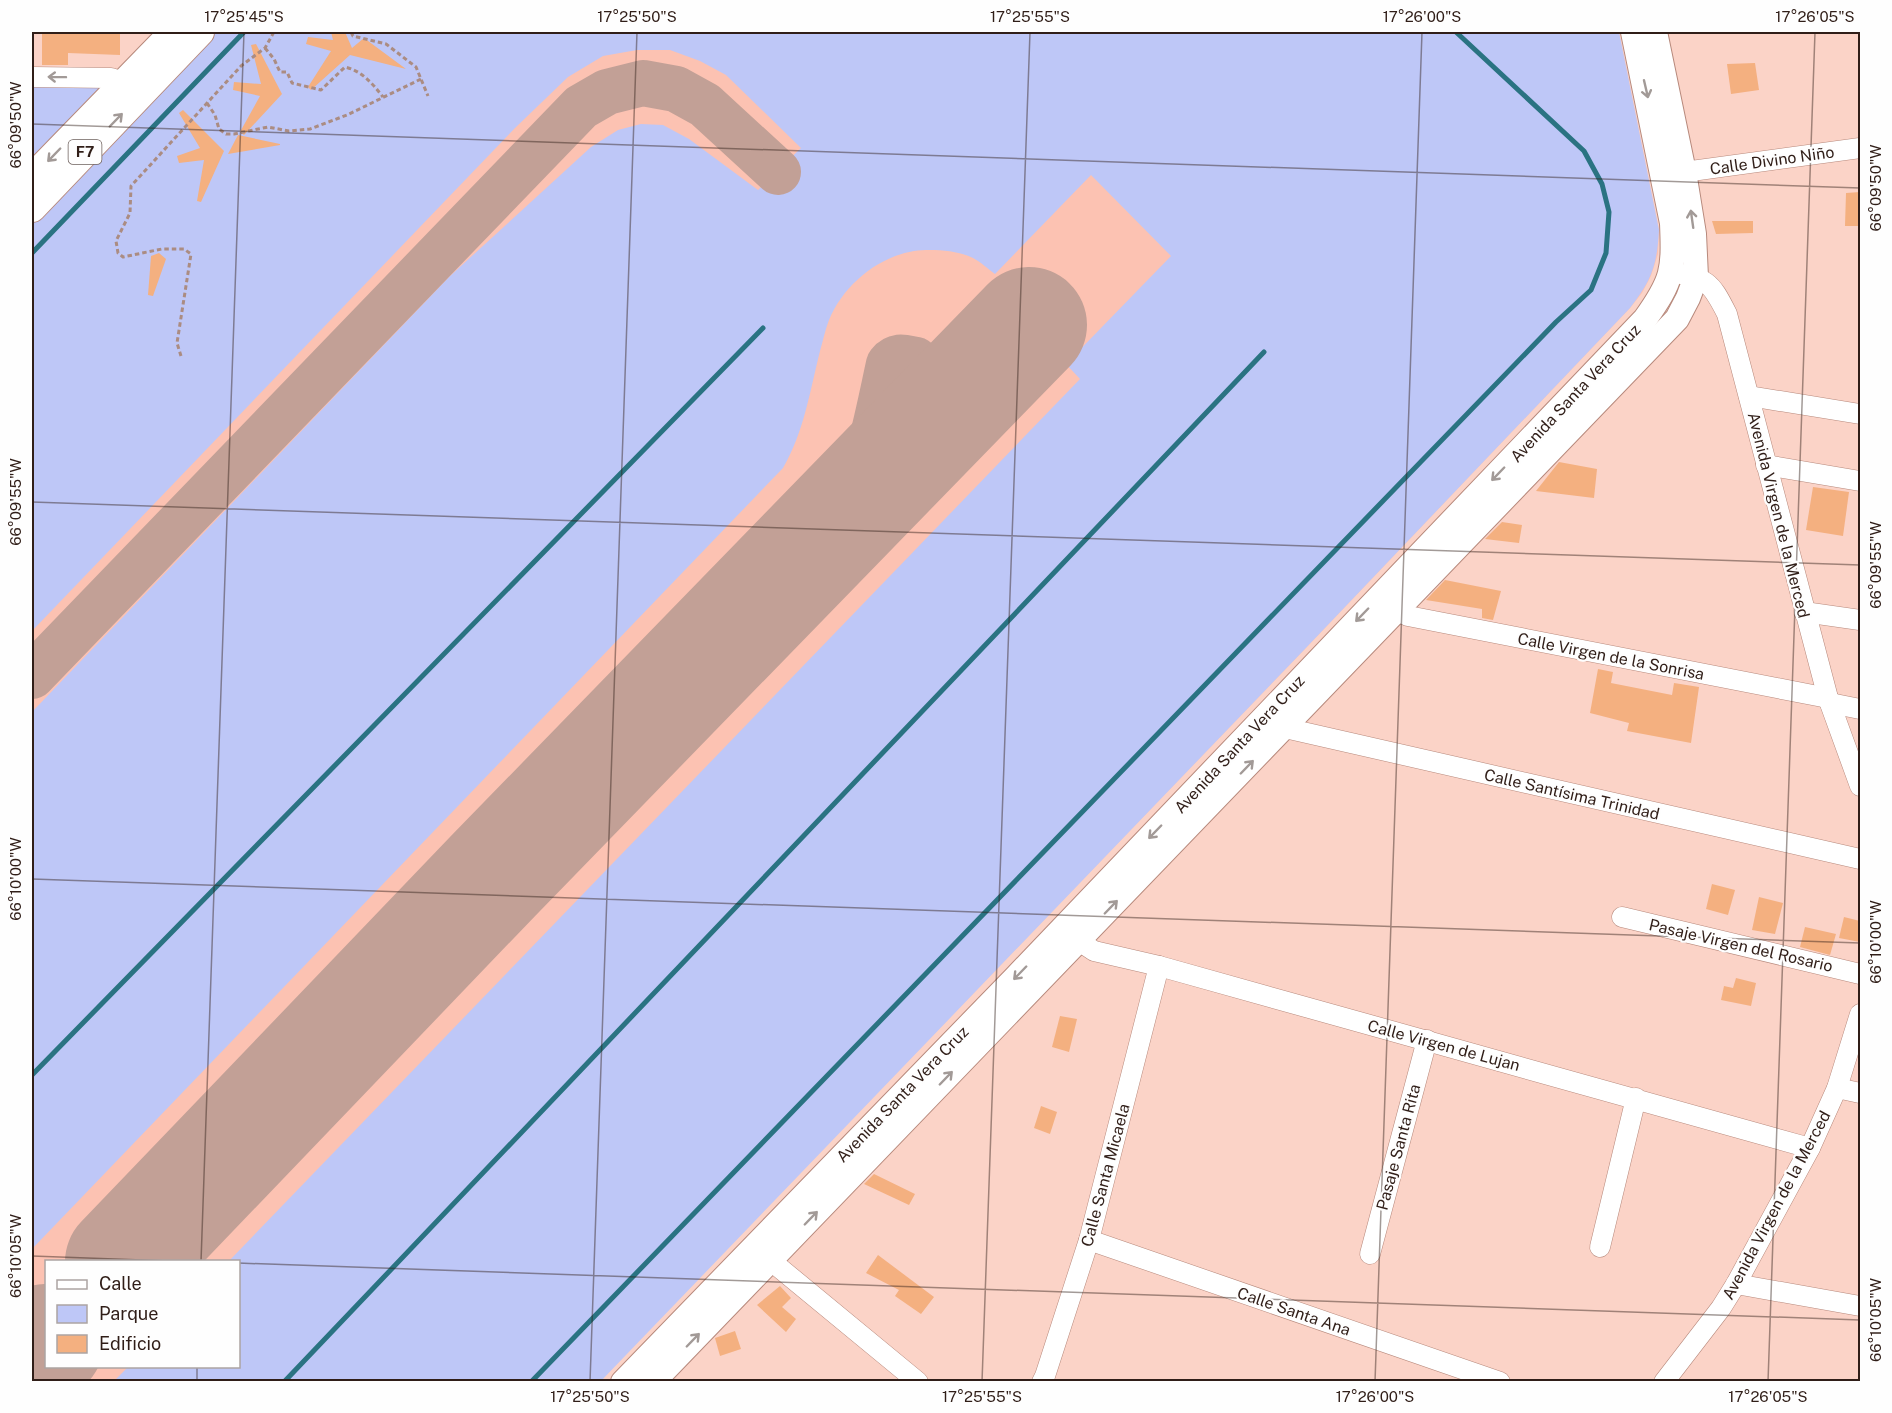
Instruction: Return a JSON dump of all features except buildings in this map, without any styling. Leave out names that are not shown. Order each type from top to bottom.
[{"type":"highway","name":"F7","points":[[32,208],[131,90],[168,40],[200,32]]},
{"type":"highway","name":"F7","points":[[32,178],[131,90]]},
{"type":"main road","name":"Avenida Santa Vera Cruz","points":[[623,1382],[1008,985],[1645,319],[1668,282],[1671,272],[1672,223],[1633,32]]},
{"type":"main road","name":"Avenida Santa Vera Cruz","points":[[652,1382],[1677,319],[1689,298],[1696,277],[1694,234],[1684,172],[1655,32]]},
{"type":"street","points":[[32,77],[111,78],[131,90]]},
{"type":"street","name":"Calle Divino Niño","points":[[1684,172],[1860,148]]},
{"type":"street","name":"Avenida Virgen de la Merced","points":[[1671,272],[1696,277],[1707,282],[1719,296],[1727,314],[1829,701],[1860,786]]},
{"type":"street","points":[[1749,396],[1860,414]]},
{"type":"street","points":[[1766,465],[1860,481]]},
{"type":"street","name":"Calle Virgen de la Sonrisa","points":[[1396,610],[1408,616],[1860,709]]},
{"type":"street","points":[[1804,612],[1860,620]]},
{"type":"street","name":"Calle Santísima Trinidad","points":[[1285,728],[1860,859]]},
{"type":"street","name":"Pasaje Virgen del Rosario","points":[[1622,917],[1860,974]]},
{"type":"street","name":"Calle Virgen de Lujan","points":[[1079,941],[1094,951],[1159,966],[1810,1148]]},
{"type":"street","name":"Calle Santa Micaela","points":[[1042,1382],[1089,1240],[1159,966]]},
{"type":"street","name":"Avenida Virgen de la Merced","points":[[1664,1382],[1721,1308],[1736,1284],[1810,1148],[1837,1088],[1860,1014]]},
{"type":"street","name":"Pasaje Santa Rita","points":[[1370,1254],[1427,1040]]},
{"type":"street","points":[[1837,1088],[1860,1093]]},
{"type":"street","points":[[1600,1247],[1636,1098]]},
{"type":"street","name":"Calle Santa Ana","points":[[1089,1240],[1500,1382]]},
{"type":"street","points":[[770,1260],[918,1382]]},
{"type":"street","points":[[1736,1284],[1860,1306]]},
{"type":"path","points":[[181,356],[177,343],[191,254],[184,249],[162,249],[123,257],[118,253],[116,241],[130,213],[131,186],[241,66],[266,48],[274,32]]},
{"type":"path","points":[[351,32],[353,36],[386,44],[416,67],[428,96]]},
{"type":"path","points":[[266,48],[280,72],[287,72],[292,82],[321,90],[345,67],[355,70],[368,79],[383,97]]},
{"type":"path","points":[[207,103],[215,115],[219,129],[226,134],[268,127],[289,130],[310,129],[347,116],[421,80]]},
{"type":"shaded area","points":[[215,32],[1619,32],[1659,230],[1658,254],[1651,276],[1642,293],[1303,651],[600,1381],[32,1382],[32,223]]},
{"type":"green space","points":[[215,32],[1619,32],[1659,230],[1657,253],[1652,272],[1644,289],[1630,308],[601,1381],[114,1381],[127,1368],[240,1368],[240,1260],[230,1260],[1080,379],[1066,364],[1171,256],[1091,175],[995,274],[967,255],[928,250],[900,254],[863,275],[843,296],[829,320],[801,426],[783,468],[32,1249],[32,712],[449,277],[591,147],[618,130],[641,124],[663,125],[689,139],[758,190],[801,148],[726,75],[700,61],[670,50],[637,50],[603,56],[568,77],[515,128],[32,631],[32,223]]},
{"type":"green space","points":[[32,85],[100,87],[102,91],[32,169]]},
{"type":"waterway","points":[[32,253],[244,32]]},
{"type":"waterway","points":[[531,1382],[1556,322],[1591,290],[1606,253],[1609,212],[1602,184],[1584,151],[1456,32]]},
{"type":"waterway","points":[[32,1075],[763,328]]},
{"type":"waterway","points":[[284,1382],[1264,352]]},
{"type":"taxiway","points":[[32,676],[581,107],[607,92],[643,83],[676,89],[705,105],[778,172]]},
{"type":"taxiway","points":[[847,512],[867,458],[889,364],[898,358],[916,360]]},
{"type":"runway","points":[[125,1260],[494,875],[1029,325]]},
{"type":"runway","points":[[32,1357],[45,1343]]}]
